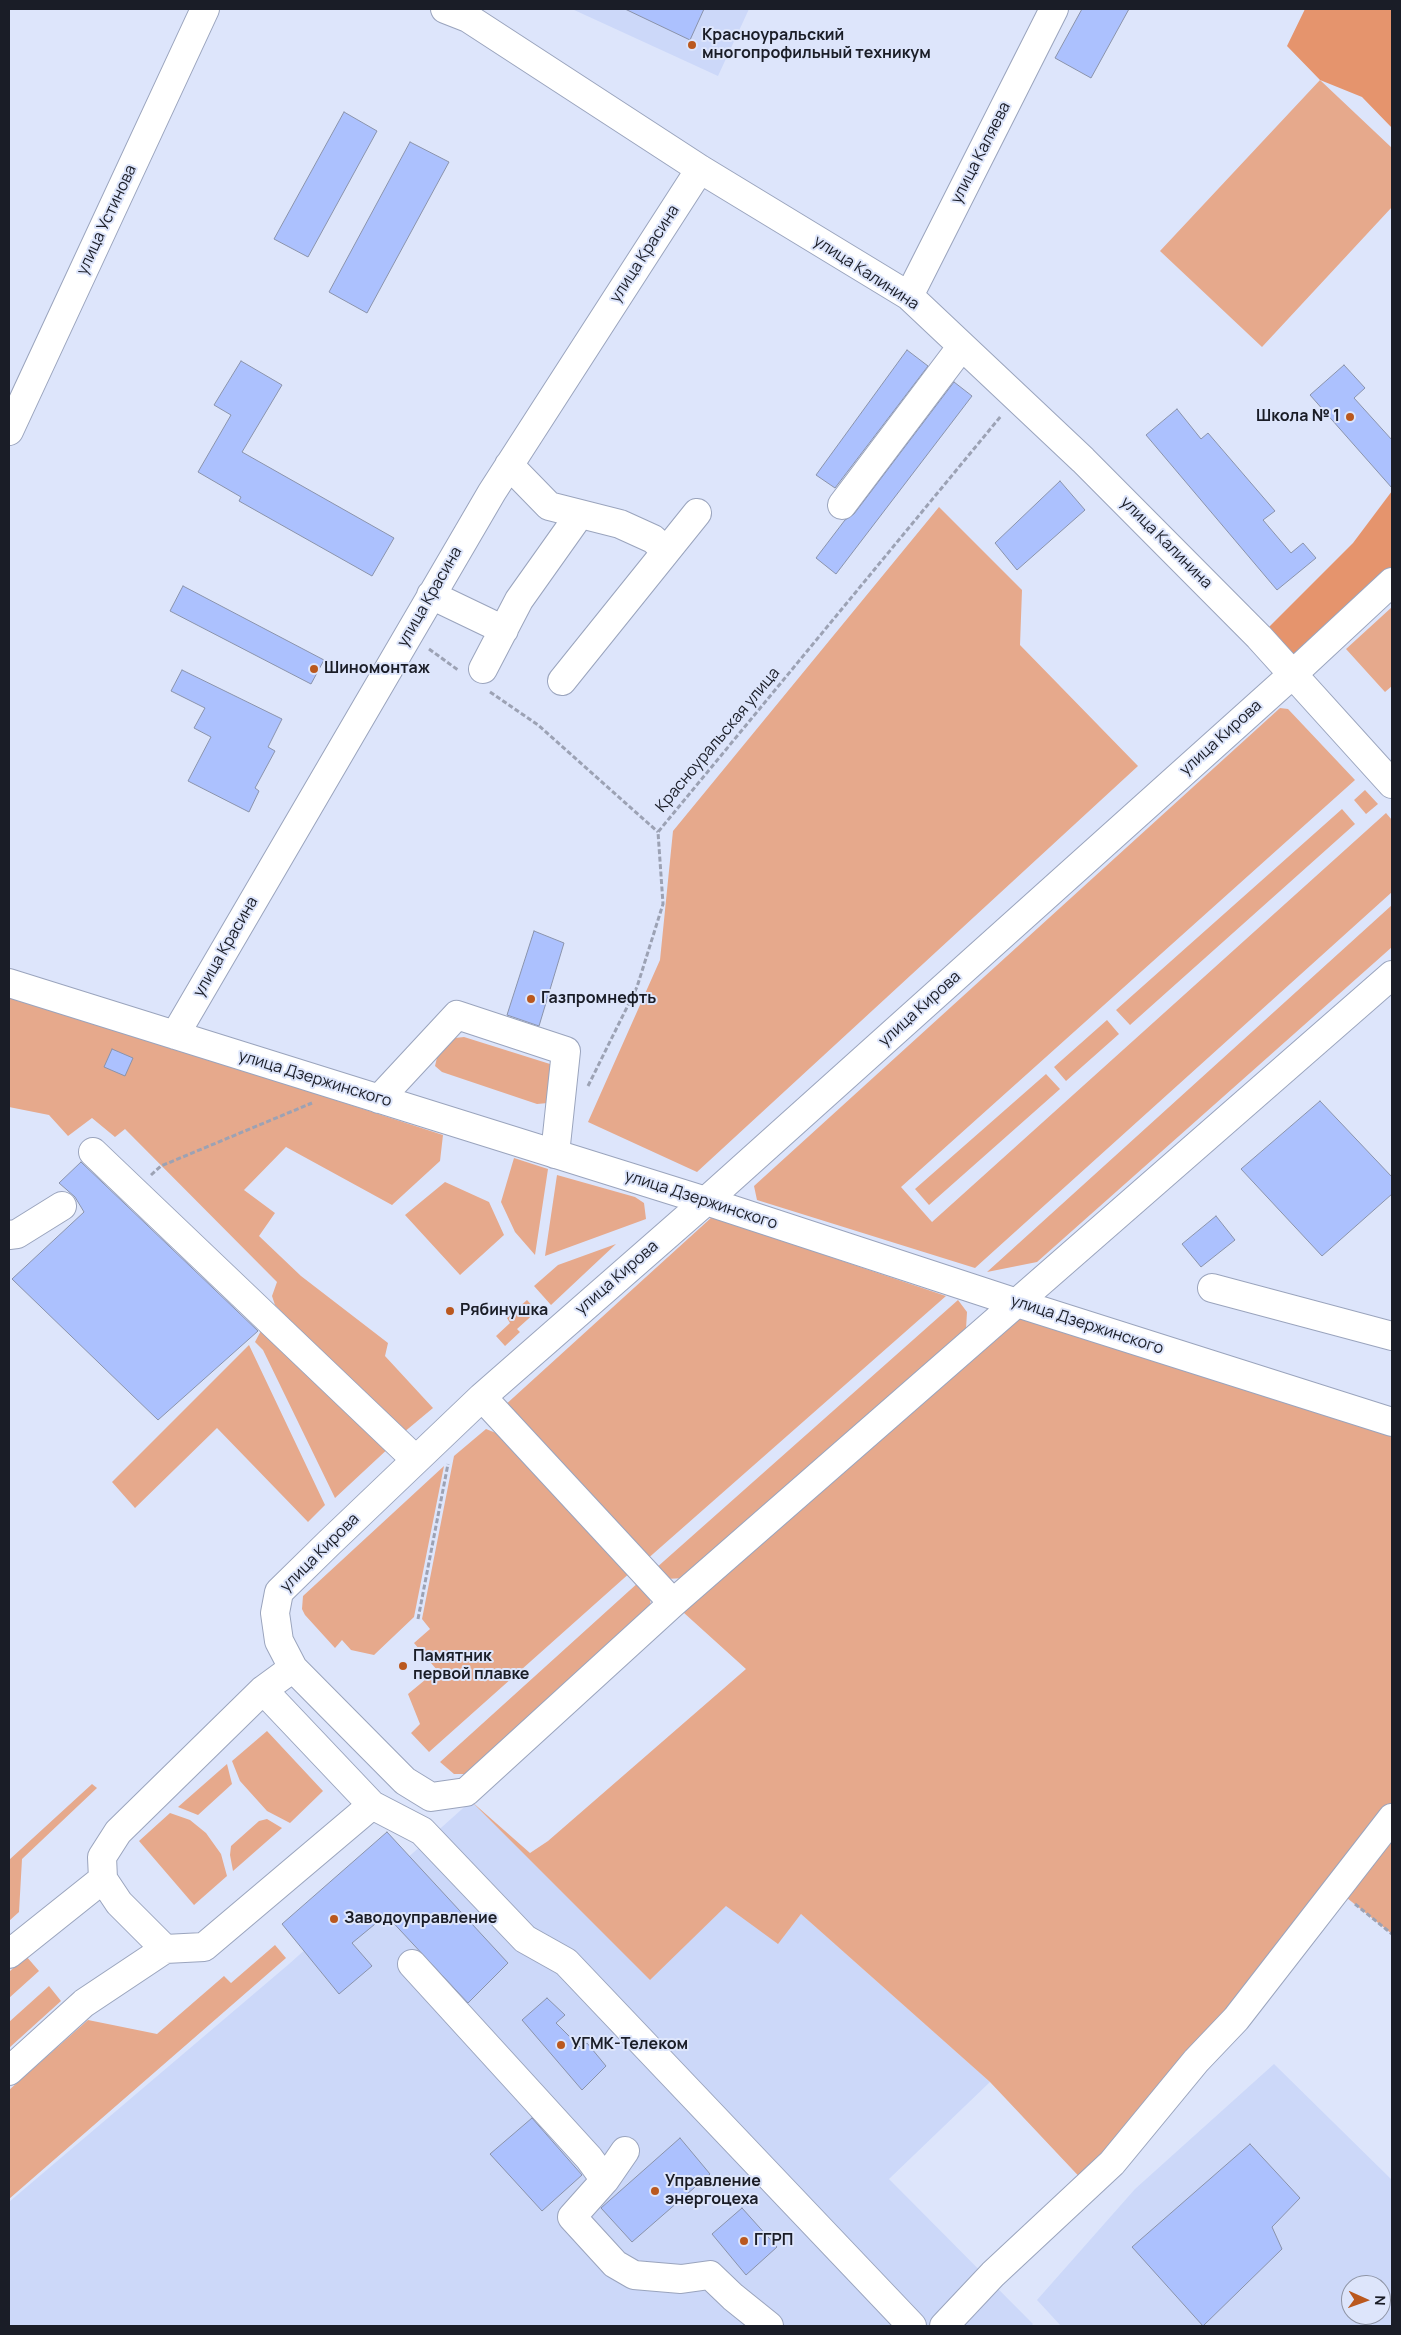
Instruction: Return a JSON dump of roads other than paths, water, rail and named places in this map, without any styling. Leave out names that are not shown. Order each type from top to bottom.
[{"type":"street","name":"улица Устинова","points":[[9,431],[205,9]]},
{"type":"street","name":"улица Калинина","points":[[444,9],[468,18],[700,169],[908,296],[1084,460],[1293,674],[1392,784]]},
{"type":"street","name":"улица Каляева","points":[[908,296],[1054,9]]},
{"type":"street","name":"улица Красина","points":[[175,1035],[431,595],[509,465],[700,169]]},
{"type":"street","points":[[842,505],[962,346]]},
{"type":"street","points":[[509,465],[549,506],[620,524],[653,539],[666,551]]},
{"type":"street","points":[[562,681],[697,513]]},
{"type":"street","points":[[479,678],[519,600],[580,514]]},
{"type":"street","name":"улица Кирова","points":[[1392,582],[1293,674],[706,1201],[482,1397],[279,1592],[275,1613],[279,1641],[293,1668],[405,1781],[431,1797],[466,1792],[673,1603],[1392,975]]},
{"type":"street","points":[[431,595],[504,630]]},
{"type":"street","name":"улица Дзержинского","points":[[9,983],[706,1201],[1017,1303],[1392,1422]]},
{"type":"street","points":[[379,1099],[457,1015],[566,1051],[554,1154]]},
{"type":"street","points":[[93,1152],[416,1460]]},
{"type":"street","points":[[9,1235],[17,1234],[62,1206]]},
{"type":"street","points":[[1212,1288],[1392,1336]]},
{"type":"street","points":[[482,1397],[673,1603]]},
{"type":"street","points":[[165,1950],[119,1903],[103,1878],[102,1857],[118,1832],[263,1690],[293,1668]]},
{"type":"street","points":[[263,1690],[372,1805],[422,1832],[525,1939],[566,1962],[912,2326]]},
{"type":"street","points":[[9,2071],[84,2003],[165,1950],[204,1947],[372,1805]]},
{"type":"street","points":[[944,2326],[993,2274],[1112,2164],[1196,2061],[1236,2019],[1392,1818]]},
{"type":"street","points":[[9,1954],[103,1878]]},
{"type":"street","points":[[412,1964],[589,2158],[606,2180]]},
{"type":"street","points":[[626,2151],[606,2180],[572,2217],[588,2232],[615,2264],[634,2274],[642,2275],[681,2279],[710,2275],[769,2326]]},
{"type":"place","name":"Красноуральский многопрофильный техникум","points":[[692,45]]},
{"type":"place","name":"Школа № 1","points":[[1350,417]]},
{"type":"place","name":"Шиномонтаж","points":[[314,669]]},
{"type":"place","name":"Газпромнефть","points":[[531,999]]},
{"type":"place","name":"Рябинушка","points":[[450,1311]]},
{"type":"place","name":"Памятник первой плавке","points":[[403,1666]]},
{"type":"place","name":"Заводоуправление","points":[[334,1919]]},
{"type":"place","name":"УГМК-Телеком","points":[[561,2045]]},
{"type":"place","name":"Управление энергоцеха","points":[[655,2191]]},
{"type":"place","name":"ГГРП","points":[[744,2241]]}]
